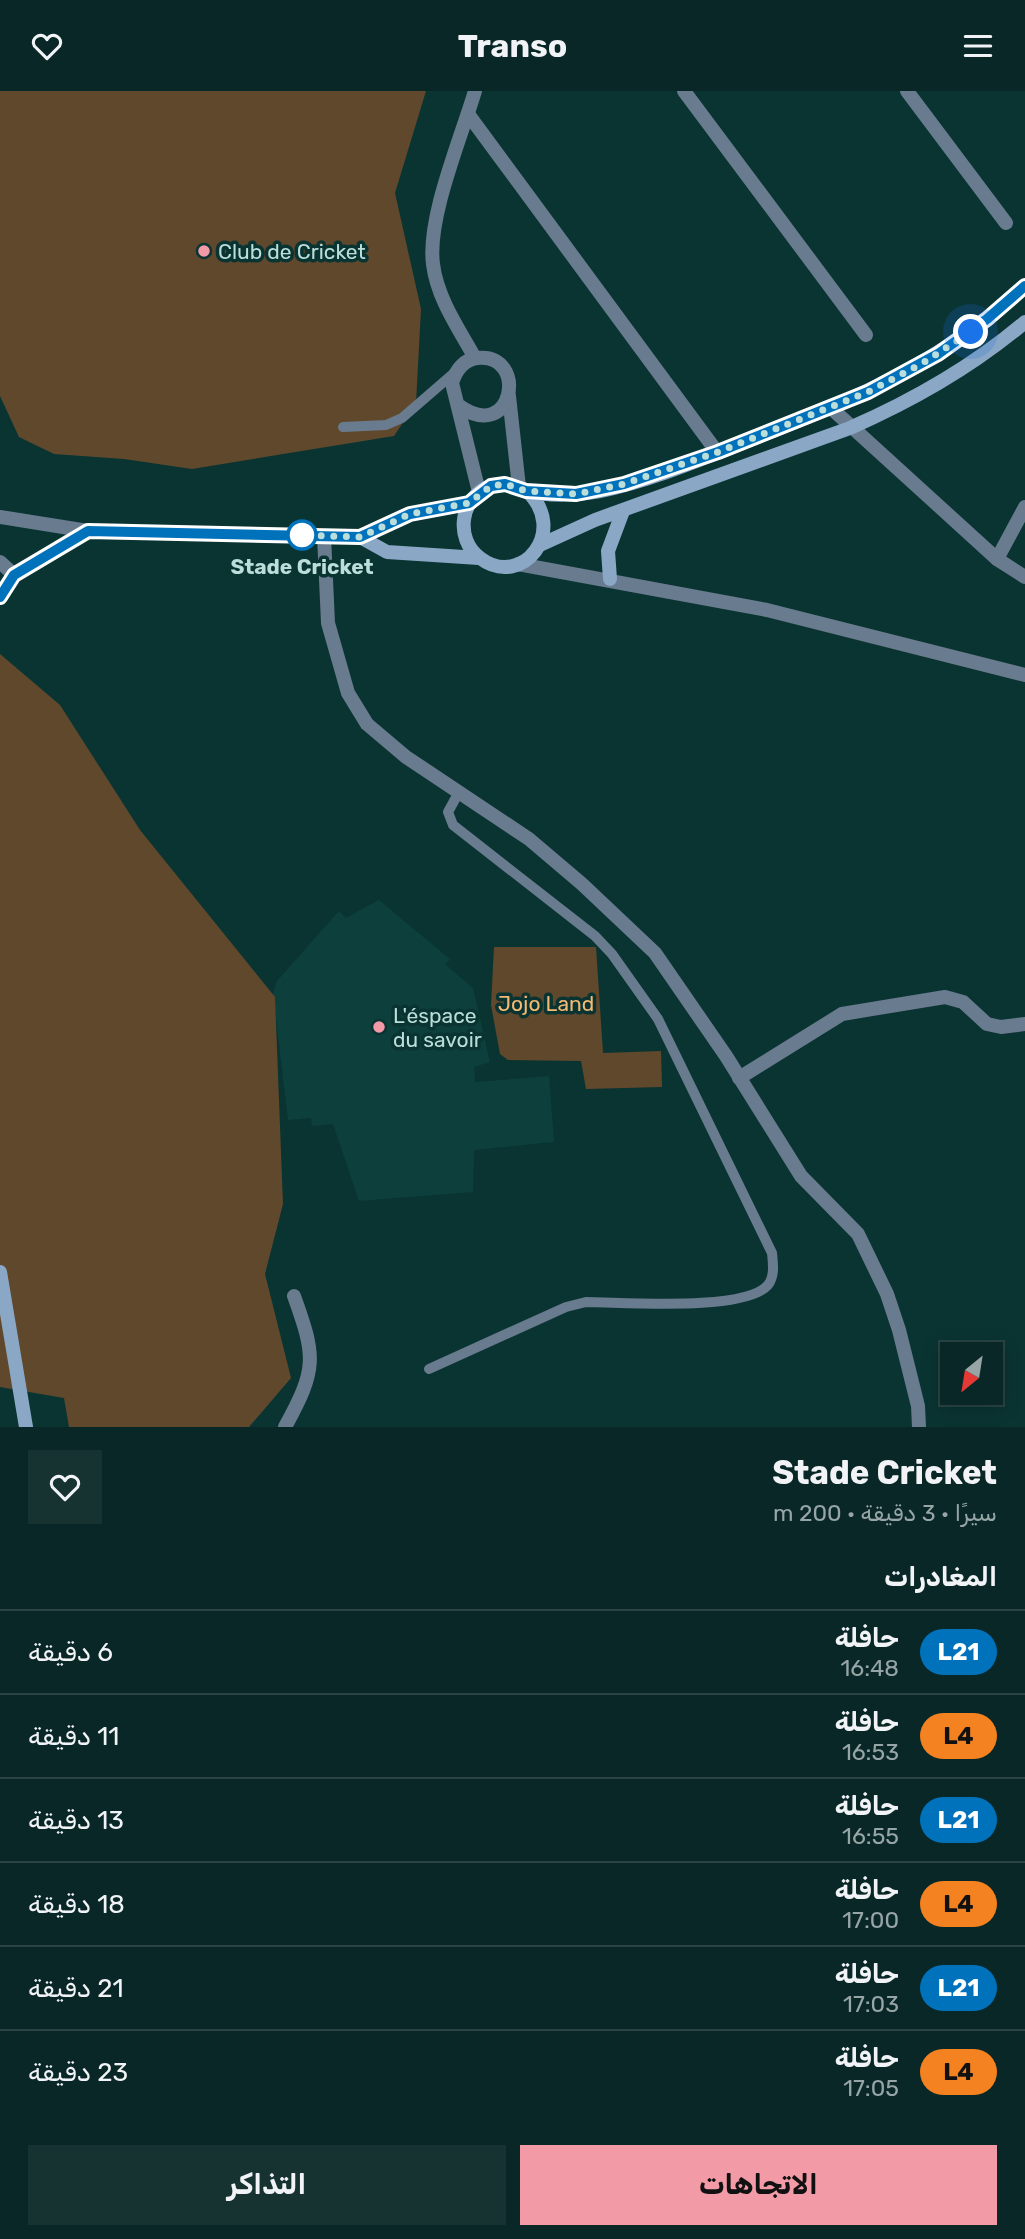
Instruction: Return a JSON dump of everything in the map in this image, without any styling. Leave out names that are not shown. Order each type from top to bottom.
[{"type":"main road","points":[[0,598],[14,575],[88,531],[360,537],[410,514],[474,498],[491,486],[505,484],[522,489],[576,494],[600,491],[718,452],[831,408],[903,375],[938,354],[992,315],[1025,286]]},
{"type":"main road","points":[[540,545],[623,511],[850,428],[924,393],[958,372],[1025,322]]},
{"type":"main road","points":[[474,498],[463,517],[463,533],[469,547],[479,558],[491,565],[518,564],[531,557],[540,545],[545,530],[544,515],[537,501],[522,489]]},
{"type":"main road","points":[[610,579],[608,551],[623,511]]},
{"type":"main road","points":[[360,537],[387,552],[479,558]]},
{"type":"main road","points":[[0,1272],[26,1427]]},
{"type":"street","points":[[475,91],[433,233],[433,265],[442,296],[475,358]]},
{"type":"street","points":[[684,91],[866,335]]},
{"type":"street","points":[[907,91],[1006,223]]},
{"type":"street","points":[[468,114],[718,452]]},
{"type":"street","points":[[474,498],[458,405],[452,395],[455,372],[463,363],[475,358],[487,358],[498,363],[510,384],[509,396],[522,489]]},
{"type":"street","points":[[458,405],[471,415],[487,416],[501,409],[509,396]]},
{"type":"street","points":[[831,408],[996,559],[1025,577]]},
{"type":"street","points":[[996,559],[1025,507]]},
{"type":"street","points":[[0,517],[88,531]]},
{"type":"street","points":[[324,536],[328,623],[348,693],[367,724],[406,757],[528,839],[582,884],[655,953],[801,1176],[858,1234],[887,1294],[899,1330],[918,1406],[919,1427]]},
{"type":"street","points":[[0,562],[14,575]]},
{"type":"street","points":[[518,564],[767,610],[1025,675]]},
{"type":"street","points":[[739,1078],[842,1014],[945,997],[963,1002],[987,1024],[1001,1027],[1025,1024]]},
{"type":"street","points":[[285,1427],[301,1395],[313,1358],[294,1296]]},
{"type":"lane","points":[[343,427],[386,425],[402,418],[455,372]]},
{"type":"lane","points":[[429,1369],[566,1307],[586,1302],[725,1303],[757,1294],[770,1283],[773,1270],[772,1253],[658,1019],[612,954],[595,936],[453,825],[448,812],[459,792]]},
{"type":"shaded area","name":"L'éspace du savoir","points":[[379,900],[450,959],[445,964],[473,988],[490,1062],[474,1067],[475,1082],[549,1076],[554,1142],[474,1150],[473,1192],[359,1201],[333,1124],[312,1126],[311,1118],[288,1120],[273,993],[277,981],[339,911],[346,918]]},
{"type":"green space","name":"Club de Cricket","points":[[0,91],[426,91],[395,193],[421,309],[416,403],[394,436],[192,469],[124,459],[54,454],[19,437],[0,396]]},
{"type":"green space","points":[[0,654],[60,705],[140,830],[275,997],[283,1204],[265,1274],[291,1378],[249,1427],[69,1427],[64,1398],[0,1387]]},
{"type":"green space","name":"Jojo Land","points":[[494,947],[596,947],[603,1053],[661,1051],[662,1087],[586,1089],[581,1061],[508,1060],[500,1054],[491,1005]]},
{"type":"bus line","name":"L21","points":[[0,597],[14,575],[88,531],[360,537],[410,514],[469,503],[479,492],[491,486],[505,484],[526,491],[576,494],[624,484],[718,452],[831,408],[903,375],[971,332],[1025,286]]},
{"type":"place","name":"Club de Cricket","points":[[204,251]]},
{"type":"place","name":"Stade Cricket","points":[[302,535]]},
{"type":"place","name":"L'éspace du savoir","points":[[379,1027]]},
{"type":"route","points":[[302,535],[299,535],[360,537],[410,514],[469,503],[479,492],[491,486],[505,484],[526,491],[576,494],[624,484],[718,452],[868,392],[903,375],[971,332]]}]
